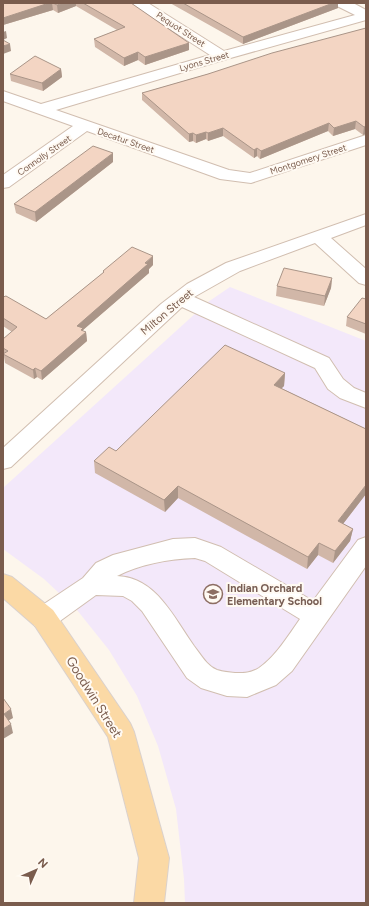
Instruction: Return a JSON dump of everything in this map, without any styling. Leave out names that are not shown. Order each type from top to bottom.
[{"type":"main road","name":"Goodwin Street","points":[[3,584],[44,618],[120,732],[154,858],[149,903]]},
{"type":"street","name":"Pequot Street","points":[[139,3],[222,56]]},
{"type":"street","points":[[342,3],[366,16]]},
{"type":"street","name":"Lyons Street","points":[[42,109],[222,56],[366,16]]},
{"type":"street","name":"Decatur Street","points":[[3,96],[42,109],[84,126],[226,175],[250,178]]},
{"type":"street","name":"Connolly Street","points":[[3,183],[84,126]]},
{"type":"street","name":"Montgomery Street","points":[[250,178],[366,140]]},
{"type":"street","name":"Milton Street","points":[[3,461],[180,298],[207,280],[232,267],[258,257],[319,237],[366,219]]},
{"type":"street","points":[[319,237],[366,279]]},
{"type":"street","points":[[180,298],[322,363],[335,384],[347,392],[366,401]]},
{"type":"street","points":[[92,585],[127,586],[141,594],[151,604],[196,670],[210,680],[227,684],[247,684],[267,677],[283,663],[366,547]]},
{"type":"street","points":[[44,618],[92,585],[105,570],[122,562],[173,549],[195,548],[213,554],[316,616]]},
{"type":"shaded area","name":"Indian Orchard Elementary School","points":[[230,287],[366,341],[366,903],[185,903],[184,879],[176,809],[158,746],[137,696],[109,650],[77,610],[44,579],[3,549],[3,488],[208,302]]},
{"type":"building","points":[[3,3],[49,3],[3,18]]},
{"type":"building","points":[[53,3],[64,3],[57,5]]},
{"type":"building","points":[[83,3],[131,3],[189,43],[145,57],[138,52],[124,58],[94,39],[125,27]]},
{"type":"building","points":[[183,3],[333,3],[243,37]]},
{"type":"building","points":[[366,28],[366,126],[364,127],[356,121],[334,128],[329,123],[261,151],[257,148],[254,150],[223,128],[208,133],[206,132],[196,135],[193,133],[189,134],[142,93],[208,74],[272,53]]},
{"type":"building","points":[[3,40],[10,44],[3,46]]},
{"type":"building","points":[[35,56],[61,69],[42,83],[10,74]]},
{"type":"building","points":[[93,146],[113,153],[35,212],[14,204]]},
{"type":"building","points":[[132,247],[153,256],[145,263],[148,264],[77,326],[83,328],[81,330],[86,332],[41,371],[35,368],[33,370],[3,354],[8,351],[3,348],[3,339],[17,327],[3,318],[3,297],[6,296],[46,319]]},
{"type":"building","points":[[284,268],[332,278],[325,296],[277,286]]},
{"type":"building","points":[[362,298],[366,299],[366,324],[347,317]]},
{"type":"building","points":[[225,345],[285,373],[274,385],[366,429],[366,485],[338,521],[353,529],[335,551],[319,543],[308,557],[178,486],[164,500],[94,461],[109,447],[116,451]]},
{"type":"building","points":[[3,698],[11,709],[4,714],[11,724],[3,729]]},
{"type":"place","name":"Indian Orchard Elementary School","points":[[213,594]]}]
